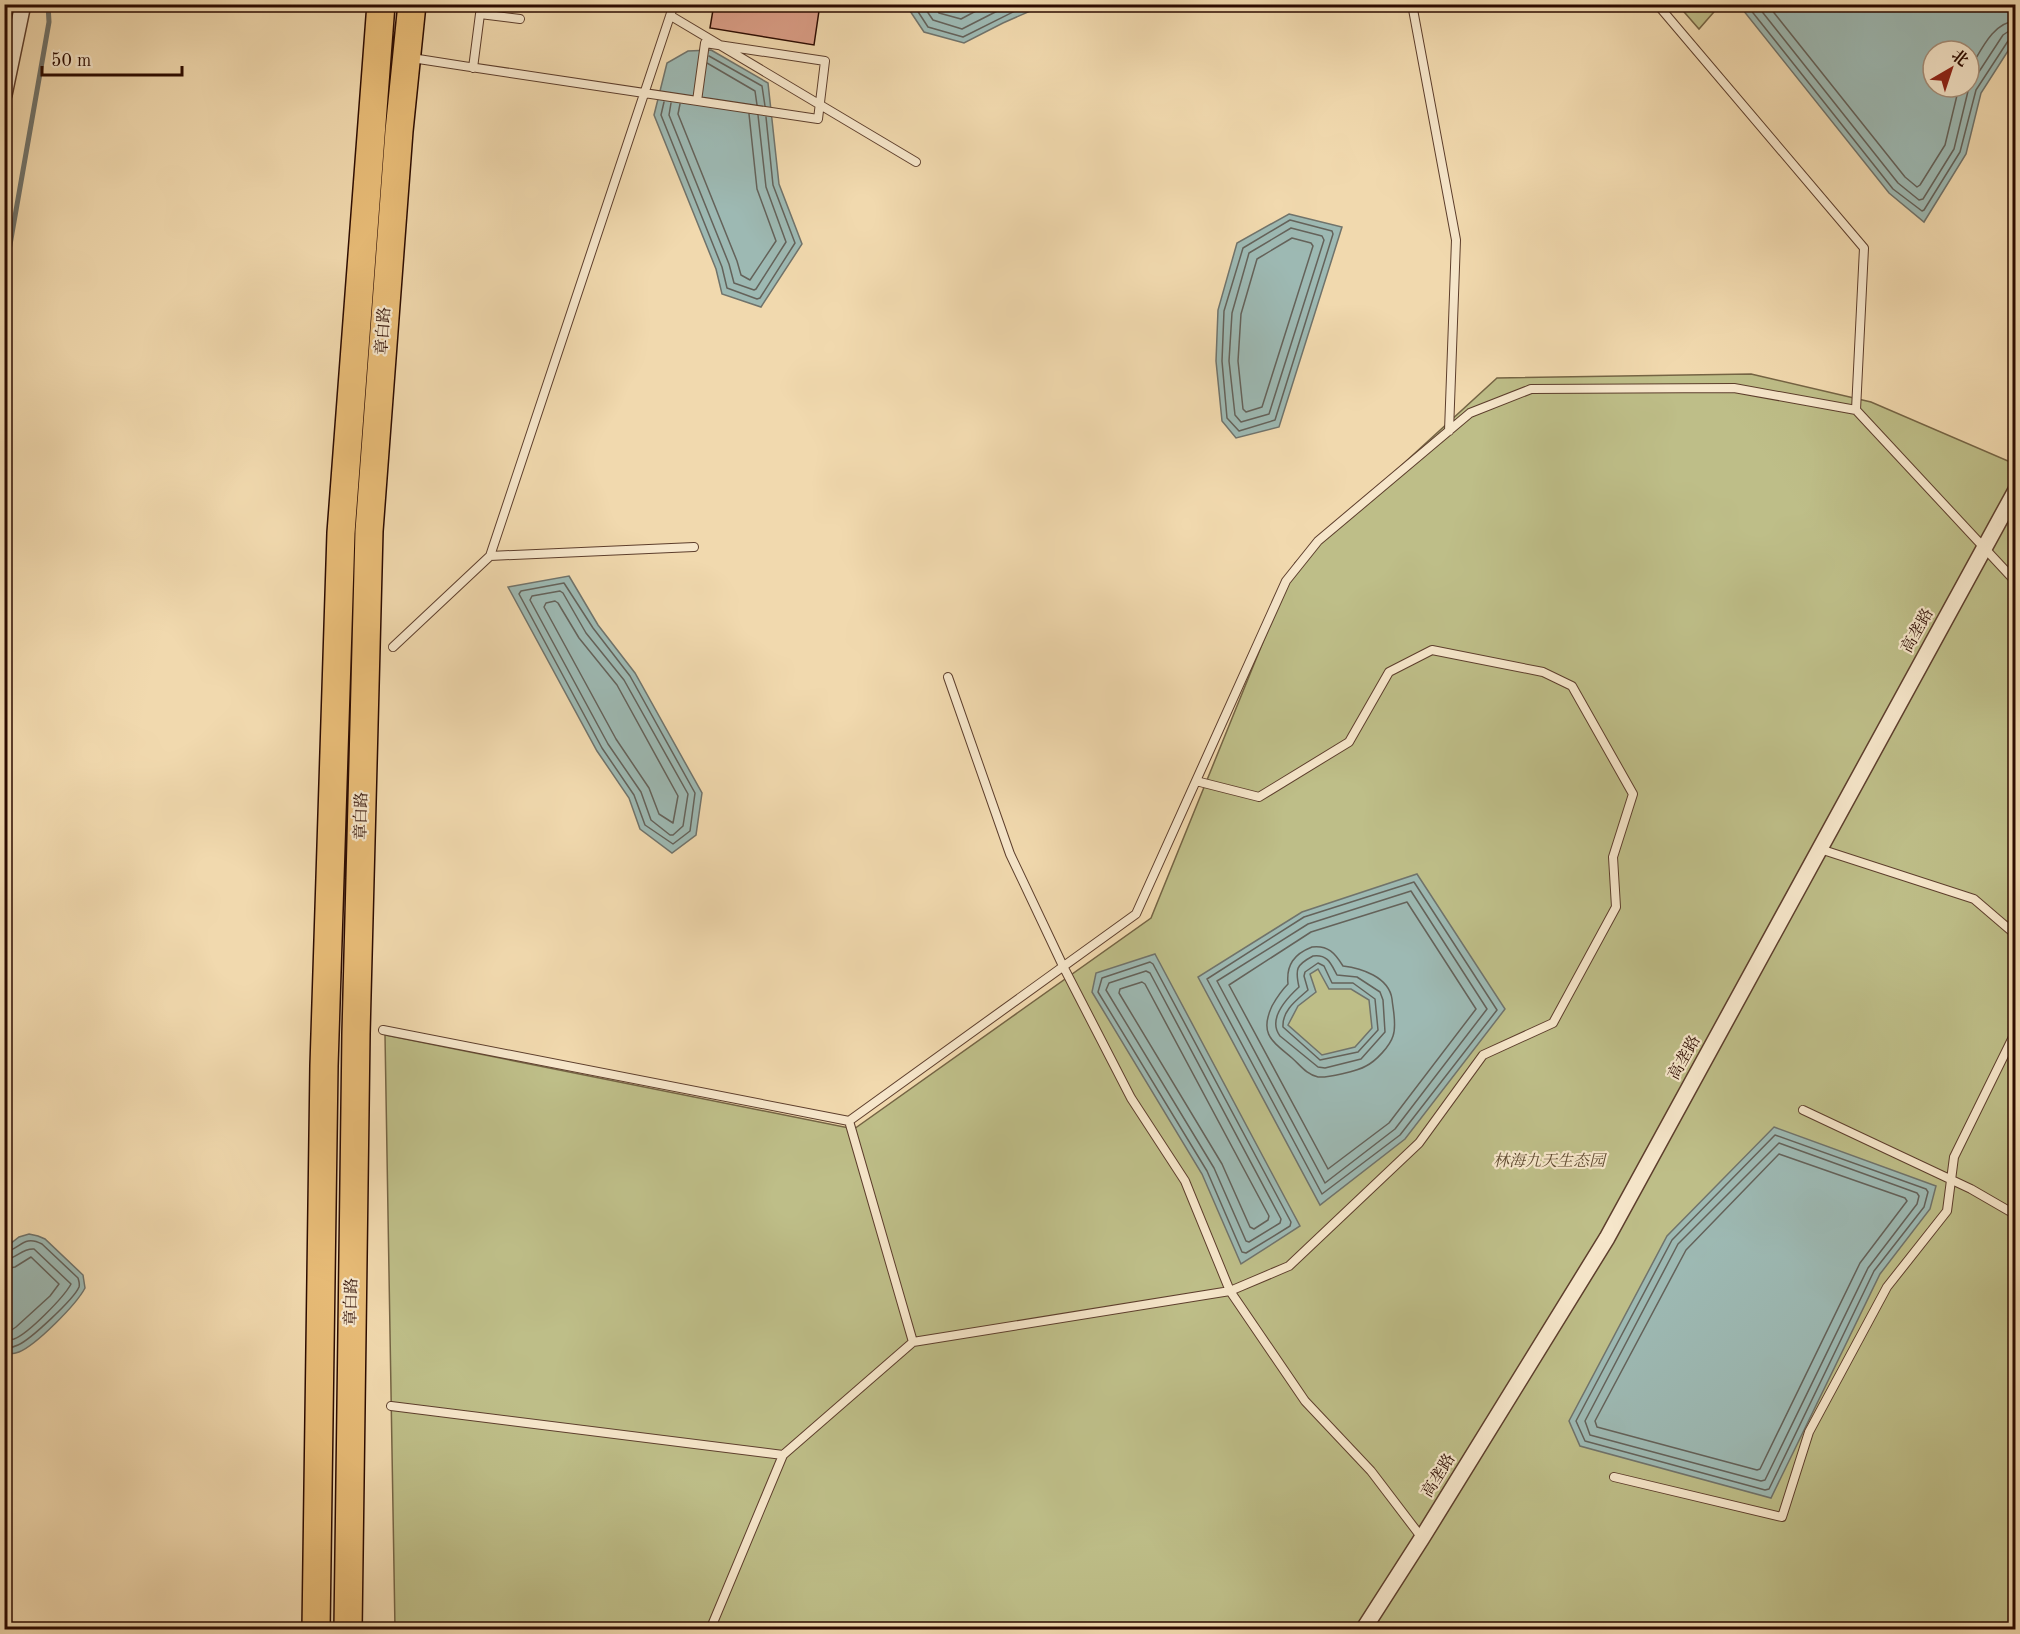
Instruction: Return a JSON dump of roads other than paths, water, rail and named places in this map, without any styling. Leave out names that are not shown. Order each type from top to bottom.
[{"type":"highway","name":"章白路","points":[[316,1629],[324,1078],[342,532],[381,4]]},
{"type":"highway","name":"章白路","points":[[348,1629],[356,1034],[369,531],[405,58],[412,4]]},
{"type":"street","points":[[4,95],[23,4]]},
{"type":"street","name":"高垄路","points":[[1363,1629],[1422,1538],[1607,1238],[2016,490]]},
{"type":"lane","points":[[393,647],[490,556],[675,4]]},
{"type":"lane","points":[[1412,4],[1456,240],[1449,430]]},
{"type":"lane","points":[[1657,4],[1864,248],[1856,410]]},
{"type":"lane","points":[[473,68],[480,14],[520,19]]},
{"type":"lane","points":[[671,16],[916,162]]},
{"type":"lane","points":[[405,58],[818,119],[825,61],[705,43],[697,101]]},
{"type":"lane","points":[[383,1030],[849,1121],[1136,914],[1286,581],[1318,541],[1470,413],[1531,389],[1734,388],[1856,410],[2016,582]]},
{"type":"lane","points":[[490,556],[694,547]]},
{"type":"lane","points":[[710,1629],[783,1455],[913,1342],[1230,1291],[1289,1266],[1419,1143],[1483,1055],[1554,1023],[1616,907],[1612,857],[1633,794],[1572,686],[1543,672],[1432,650],[1389,672],[1349,742],[1259,797],[1196,781]]},
{"type":"lane","points":[[948,677],[1010,854],[1063,966],[1131,1098],[1185,1181],[1230,1291],[1305,1401],[1371,1471],[1422,1538]]},
{"type":"lane","points":[[1820,849],[1974,899],[2016,935]]},
{"type":"lane","points":[[1614,1477],[1782,1517],[1809,1432],[1887,1287],[1947,1211],[1954,1157],[2016,1031]]},
{"type":"lane","points":[[1803,1110],[1951,1179],[2016,1215]]},
{"type":"lane","points":[[849,1121],[913,1342]]},
{"type":"lane","points":[[391,1406],[783,1455]]},
{"type":"water","points":[[906,5],[1044,5],[964,43],[924,32]]},
{"type":"water","points":[[1739,5],[2015,5],[2015,40],[1981,93],[1981,39],[1921,39],[1921,99],[1980,99],[1966,154],[1924,222],[1889,193]]},
{"type":"water","points":[[711,50],[768,83],[779,184],[802,244],[761,307],[722,294],[716,269],[654,115],[667,63],[688,51]]},
{"type":"water","points":[[1289,214],[1342,227],[1279,427],[1236,438],[1222,421],[1216,361],[1218,310],[1237,243]]},
{"type":"water","points":[[569,576],[598,625],[635,673],[702,793],[696,835],[672,853],[640,829],[629,798],[597,751],[508,587]]},
{"type":"water","points":[[1417,874],[1505,1009],[1405,1139],[1320,1205],[1198,977],[1302,912]],"holes":[[[1318,969],[1329,989],[1351,989],[1369,1000],[1372,1028],[1355,1047],[1322,1055],[1288,1025],[1298,1006],[1316,992],[1310,974]]]},
{"type":"water","points":[[1155,954],[1300,1226],[1241,1264],[1202,1174],[1092,992],[1096,973]]},
{"type":"water","points":[[1774,1127],[1936,1186],[1930,1209],[1880,1274],[1771,1498],[1580,1446],[1569,1421],[1667,1236]]},
{"type":"water","points":[[29,1234],[45,1239],[83,1275],[85,1288],[65,1314],[45,1333],[19,1352],[4,1353],[5,1248],[19,1237]]},
{"type":"waterway","points":[[4,279],[49,22],[48,4]]},
{"type":"park label","name":"林海九天生态园","points":[[1549,1162]]}]
